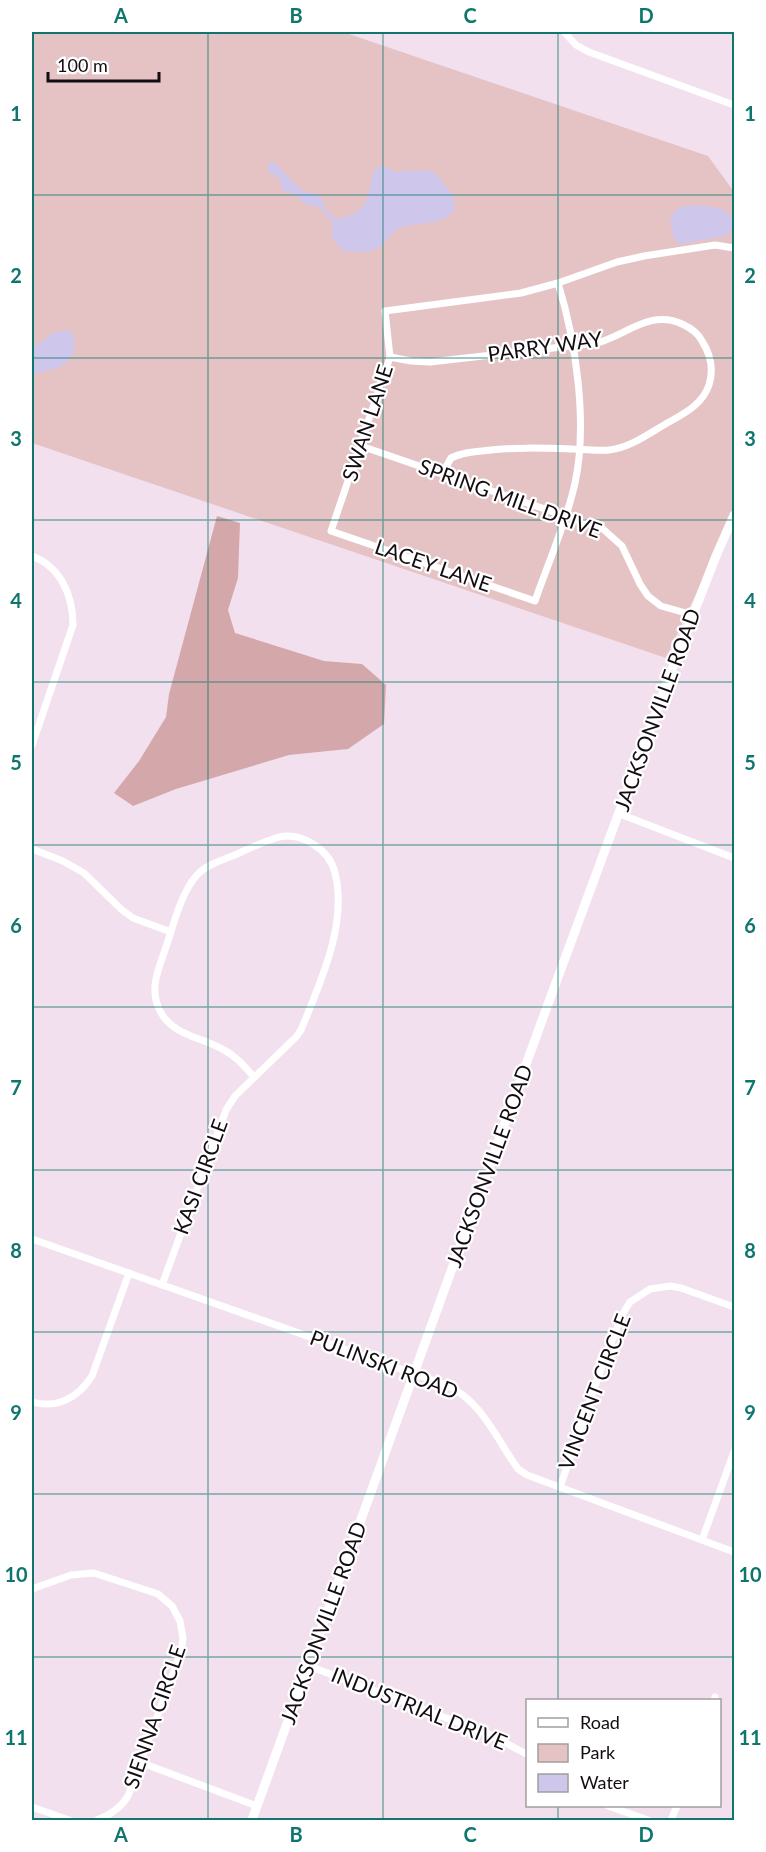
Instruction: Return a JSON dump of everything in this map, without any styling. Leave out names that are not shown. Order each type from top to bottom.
[{"type":"main road","name":"JACKSONVILLE ROAD","points":[[252,1821],[540,1025],[693,615],[735,515]]},
{"type":"street","points":[[564,32],[576,45],[589,52],[735,105]]},
{"type":"street","points":[[565,516],[575,486],[580,406],[573,345],[558,283],[617,262],[644,256],[715,244],[735,248]]},
{"type":"street","name":"SWAN LANE","points":[[331,531],[390,357],[385,311],[498,297],[558,283]]},
{"type":"street","name":"PARRY WAY","points":[[390,357],[430,362],[609,340],[652,319],[677,321],[694,331],[706,348],[712,363],[712,373],[701,400],[690,410],[622,447],[609,450],[520,447],[468,452],[451,458],[442,474]]},
{"type":"street","name":"SPRING MILL DRIVE","points":[[361,446],[603,529],[622,546],[648,596],[661,606],[693,615]]},
{"type":"street","name":"LACEY LANE","points":[[331,531],[535,601],[565,516]]},
{"type":"street","points":[[32,556],[41,561],[63,582],[72,606],[74,625],[32,745]]},
{"type":"street","points":[[620,814],[735,858]]},
{"type":"street","name":"KASI CIRCLE","points":[[162,1285],[226,1110],[235,1096],[254,1077],[301,1030],[333,943],[337,926],[336,873],[322,851],[309,842],[285,836],[202,869],[191,882],[171,932],[154,987],[159,1010],[175,1028],[223,1049],[243,1064],[254,1077]]},
{"type":"street","points":[[32,849],[63,861],[84,873],[133,918],[171,932]]},
{"type":"street","name":"PULINSKI ROAD","points":[[32,1239],[446,1384],[465,1395],[478,1409],[518,1468],[527,1475],[735,1552]]},
{"type":"street","points":[[32,1402],[57,1404],[74,1396],[86,1385],[94,1370],[129,1274]]},
{"type":"street","name":"VINCENT CIRCLE","points":[[560,1487],[597,1380],[622,1315],[630,1302],[650,1289],[670,1286],[735,1307]]},
{"type":"street","points":[[702,1540],[735,1452]]},
{"type":"street","name":"SIENNA CIRCLE","points":[[32,1589],[71,1575],[94,1573],[158,1594],[177,1613],[182,1630],[183,1645],[142,1763],[124,1803],[113,1813],[97,1821]]},
{"type":"street","name":"INDUSTRIAL DRIVE","points":[[309,1666],[491,1735],[526,1754]]},
{"type":"street","points":[[142,1763],[257,1806]]},
{"type":"street","points":[[32,1807],[69,1821]]},
{"type":"street","points":[[610,1807],[643,1820]]},
{"type":"street","points":[[671,1821],[677,1807]]},
{"type":"green space","points":[[32,32],[343,32],[708,156],[734,190],[734,513],[666,658],[32,443]]},
{"type":"shaded area","points":[[217,516],[240,523],[238,578],[228,610],[235,633],[324,661],[362,664],[386,685],[384,724],[348,749],[289,755],[176,789],[133,806],[114,793],[139,761],[166,717],[169,694]]},
{"type":"water","points":[[275,163],[301,190],[320,195],[327,211],[337,219],[356,213],[362,208],[368,196],[374,170],[382,165],[395,172],[425,170],[435,173],[454,196],[454,210],[449,216],[436,222],[398,229],[374,250],[345,252],[334,239],[333,223],[319,207],[305,204],[296,195],[282,190],[280,179],[268,171],[268,164]]},
{"type":"water","points":[[692,205],[726,211],[731,215],[733,229],[725,236],[679,244],[672,232],[671,217],[678,208]]},
{"type":"water","points":[[66,330],[71,332],[74,340],[74,352],[71,358],[61,366],[34,373],[32,349],[53,333]]}]
